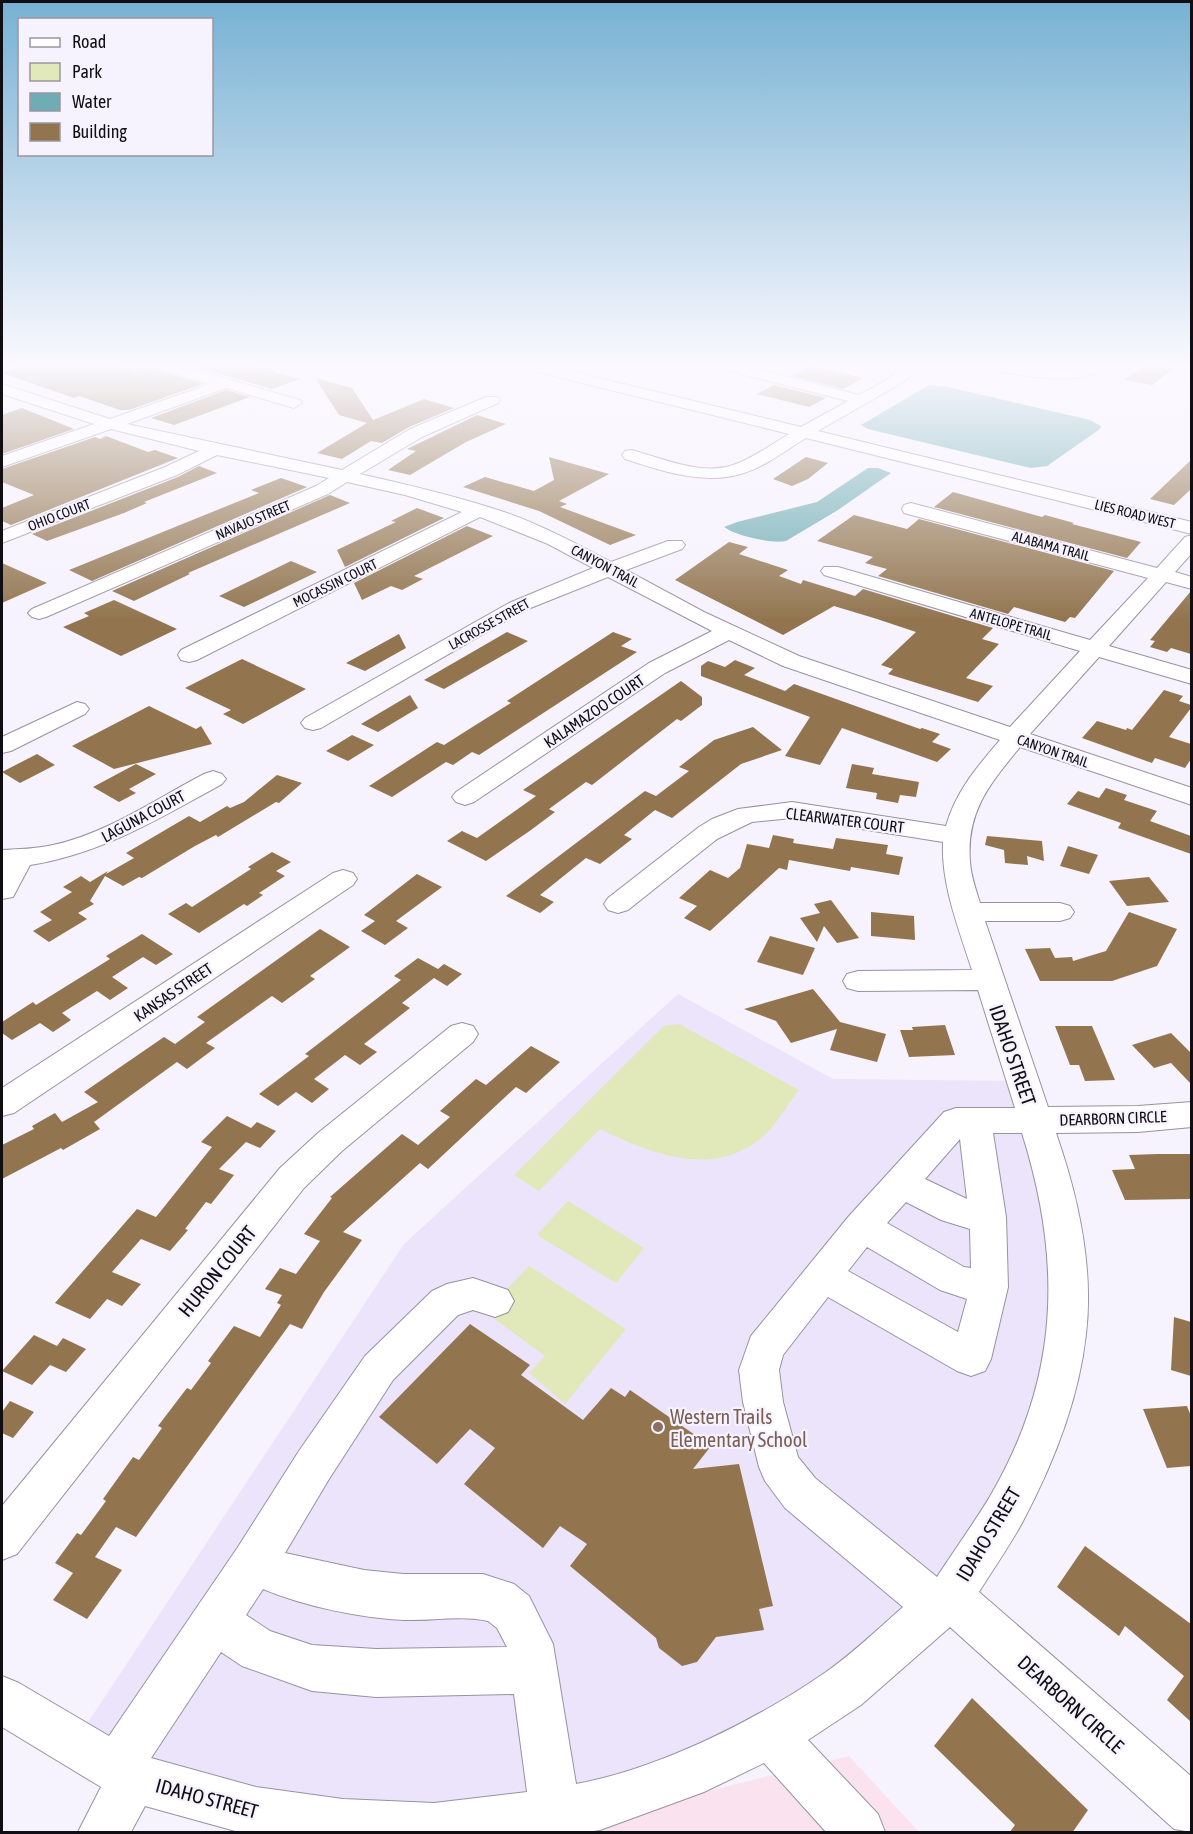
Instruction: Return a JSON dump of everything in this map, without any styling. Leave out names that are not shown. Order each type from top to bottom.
[{"type":"street","points":[[2,462],[40,449]]},
{"type":"street","name":"CANYON TRAIL","points":[[215,449],[409,490],[480,510],[538,532],[776,655],[1191,797]]},
{"type":"street","name":"OHIO COURT","points":[[2,537],[171,471],[215,449]]},
{"type":"street","name":"NAVAJO STREET","points":[[39,613],[322,490],[391,449]]},
{"type":"street","points":[[631,454],[682,471],[716,474],[749,466],[777,449]]},
{"type":"street","name":"LIES ROAD WEST","points":[[867,449],[1191,528]]},
{"type":"street","name":"ALABAMA TRAIL","points":[[911,509],[1191,583]]},
{"type":"street","name":"MOCASSIN COURT","points":[[189,655],[480,510]]},
{"type":"street","name":"IDAHO STREET","points":[[2,1700],[125,1773],[256,1812],[343,1824],[434,1828],[550,1820],[600,1805],[704,1767],[770,1734],[844,1688],[944,1602],[1007,1508],[1036,1448],[1054,1394],[1067,1333],[1068,1265],[1061,1210],[1035,1120],[988,980],[968,912],[956,864],[957,836],[964,809],[976,784],[1014,738],[1191,541]]},
{"type":"street","name":"LACROSSE STREET","points":[[313,723],[516,607],[608,568],[675,545]]},
{"type":"street","name":"ANTELOPE TRAIL","points":[[831,570],[1191,677]]},
{"type":"street","name":"KALAMAZOO COURT","points":[[465,797],[657,668],[728,632]]},
{"type":"street","points":[[2,746],[78,708]]},
{"type":"street","name":"LAGUNA COURT","points":[[11,859],[74,849],[101,839],[118,832],[213,779]]},
{"type":"street","name":"CLEARWATER COURT","points":[[618,904],[708,833],[721,825],[747,815],[792,810],[957,836]]},
{"type":"street","points":[[3,891],[11,859]]},
{"type":"street","name":"KANSAS STREET","points":[[2,1104],[343,879]]},
{"type":"street","points":[[968,912],[1060,912]]},
{"type":"street","points":[[858,981],[988,980]]},
{"type":"street","name":"HURON COURT","points":[[2,1539],[292,1178],[330,1142],[462,1034]]},
{"type":"street","name":"DEARBORN CIRCLE","points":[[1191,1114],[1138,1119],[956,1121],[862,1226],[765,1348],[759,1370],[763,1402],[780,1467],[800,1493],[944,1602],[1191,1812]]},
{"type":"street","points":[[823,1275],[971,1359],[989,1280],[990,1247],[975,1120]]},
{"type":"street","points":[[900,1182],[958,1213],[987,1218]]},
{"type":"street","points":[[862,1226],[953,1279],[969,1284],[989,1280]]},
{"type":"street","points":[[103,1833],[125,1773],[215,1621],[254,1563],[314,1465],[380,1368],[445,1303],[459,1295],[473,1294],[495,1301]]},
{"type":"street","points":[[254,1563],[282,1574],[364,1593],[403,1597],[483,1597],[498,1600],[513,1612],[530,1644],[535,1669],[550,1820]]},
{"type":"street","points":[[215,1621],[258,1650],[312,1668],[376,1673],[535,1669]]},
{"type":"street","points":[[770,1734],[860,1833]]},
{"type":"shaded area","name":"Western Trails Elementary School","points":[[678,994],[833,1079],[1015,1081],[1057,1246],[1045,1396],[944,1587],[748,1733],[582,1796],[429,1816],[264,1801],[81,1733],[404,1244]]},
{"type":"shaded area","points":[[849,1756],[919,1832],[563,1832],[562,1828]]},
{"type":"green space","points":[[679,1024],[799,1090],[761,1138],[742,1150],[722,1157],[681,1158],[639,1146],[600,1129],[539,1191],[514,1175],[664,1026]]},
{"type":"green space","points":[[568,1201],[644,1248],[616,1283],[537,1235]]},
{"type":"green space","points":[[529,1266],[626,1329],[565,1404],[529,1373],[545,1356],[485,1312]]},
{"type":"water","points":[[950,449],[1072,449],[1047,466],[1031,468]]},
{"type":"water","points":[[868,468],[878,468],[891,473],[838,510],[786,541],[754,539],[724,527],[817,502]]},
{"type":"building","points":[[2,449],[18,449],[2,454]]},
{"type":"building","points":[[61,449],[139,449],[148,452],[155,450],[178,458],[11,525],[2,521],[2,508],[34,495],[2,482],[2,469]]},
{"type":"building","points":[[324,449],[359,449],[342,459],[317,453]]},
{"type":"building","points":[[407,449],[455,449],[410,475],[388,470],[416,451]]},
{"type":"building","points":[[549,457],[609,474],[559,501],[567,504],[560,507],[636,535],[610,545],[539,511],[463,487],[485,477],[534,491],[554,480]]},
{"type":"building","points":[[806,457],[828,463],[808,479],[792,486],[773,479]]},
{"type":"building","points":[[1191,460],[1191,489],[1174,505],[1150,499]]},
{"type":"building","points":[[199,466],[217,473],[144,502],[147,503],[124,513],[47,541],[32,534],[178,477]]},
{"type":"building","points":[[281,478],[307,487],[92,581],[69,570],[259,493],[251,490]]},
{"type":"building","points":[[953,492],[1141,542],[1127,558],[934,507]]},
{"type":"building","points":[[330,495],[350,503],[188,573],[190,574],[134,601],[112,591]]},
{"type":"building","points":[[417,508],[444,518],[345,567],[337,550],[396,522],[391,521]]},
{"type":"building","points":[[854,515],[907,529],[919,519],[1114,571],[1075,618],[1070,617],[1065,622],[1014,607],[1008,614],[878,576],[887,569],[865,563],[873,557],[817,541]]},
{"type":"building","points":[[467,526],[493,536],[414,576],[423,579],[402,590],[391,586],[362,600],[354,583]]},
{"type":"building","points":[[729,542],[748,547],[739,554],[788,570],[779,576],[801,584],[803,580],[855,596],[863,589],[993,628],[982,639],[999,644],[966,678],[993,686],[978,702],[888,674],[893,669],[881,665],[916,632],[877,619],[834,606],[783,635],[675,580]]},
{"type":"building","points":[[291,561],[317,572],[244,607],[219,596]]},
{"type":"building","points":[[2,563],[47,583],[2,603]]},
{"type":"building","points":[[1191,591],[1191,654],[1171,648],[1167,652],[1150,647],[1155,641],[1150,640]]},
{"type":"building","points":[[114,600],[177,629],[121,656],[63,627],[89,616],[84,613]]},
{"type":"building","points":[[507,632],[528,641],[444,689],[424,680]]},
{"type":"building","points":[[613,632],[632,639],[621,646],[637,652],[479,755],[472,752],[453,765],[446,762],[392,797],[369,786],[437,742],[444,745],[511,703],[507,701]]},
{"type":"building","points":[[399,634],[406,648],[365,671],[346,663]]},
{"type":"building","points":[[242,659],[306,689],[243,724],[223,714],[231,710],[185,688]]},
{"type":"building","points":[[735,660],[755,668],[744,675],[785,691],[794,684],[940,734],[932,742],[951,749],[937,762],[842,728],[820,765],[785,756],[810,717],[701,676],[701,666],[708,661],[725,667]]},
{"type":"building","points":[[681,681],[702,697],[702,705],[681,721],[677,719],[592,785],[586,782],[549,809],[555,812],[486,861],[447,841],[462,831],[477,838],[536,796],[523,790]]},
{"type":"building","points":[[1164,690],[1183,696],[1179,701],[1191,705],[1169,737],[1191,744],[1191,759],[1185,768],[1155,758],[1152,763],[1082,738],[1097,721],[1132,730]]},
{"type":"building","points":[[410,695],[418,708],[378,732],[361,724]]},
{"type":"building","points":[[149,706],[196,729],[201,726],[212,744],[114,769],[72,746]]},
{"type":"building","points":[[753,727],[782,750],[741,764],[672,818],[655,810],[624,835],[632,839],[600,864],[586,858],[540,895],[554,902],[540,913],[506,896],[645,791],[656,796],[689,771],[679,767],[714,740]]},
{"type":"building","points":[[352,735],[374,745],[348,761],[326,751]]},
{"type":"building","points":[[37,754],[55,765],[20,783],[2,772]]},
{"type":"building","points":[[136,764],[156,774],[129,789],[136,793],[119,802],[93,787]]},
{"type":"building","points":[[852,764],[874,768],[872,774],[919,782],[916,797],[900,795],[898,803],[876,799],[877,793],[846,788]]},
{"type":"building","points":[[277,775],[302,783],[279,803],[276,802],[218,837],[216,835],[195,846],[142,878],[139,877],[123,886],[105,876],[90,901],[94,904],[78,913],[87,919],[49,942],[33,931],[52,920],[40,912],[72,892],[63,887],[81,876],[90,882],[108,871],[106,874],[134,858],[126,853],[189,816],[200,822],[227,806],[230,808],[244,802]]},
{"type":"building","points":[[1106,788],[1127,795],[1124,800],[1157,811],[1150,821],[1191,836],[1191,854],[1118,828],[1121,823],[1067,804],[1078,791],[1099,798]]},
{"type":"building","points":[[773,835],[794,839],[793,843],[833,849],[836,838],[888,845],[886,854],[903,857],[899,875],[851,867],[850,871],[789,860],[787,870],[779,868],[710,931],[684,918],[697,906],[679,898],[710,870],[728,878],[740,868],[747,844],[769,848]]},
{"type":"building","points":[[987,836],[1042,841],[1044,861],[1027,856],[1028,865],[1005,863],[1004,850],[985,845]]},
{"type":"building","points":[[1068,846],[1098,855],[1089,874],[1060,866]]},
{"type":"building","points":[[272,852],[291,862],[276,871],[285,876],[259,893],[263,895],[247,906],[244,904],[199,933],[168,914],[186,903],[192,907],[251,869],[248,867]]},
{"type":"building","points":[[417,874],[442,887],[396,921],[408,928],[385,945],[361,931],[375,921],[364,915]]},
{"type":"building","points":[[1149,877],[1169,902],[1127,906],[1109,881]]},
{"type":"building","points":[[831,900],[859,938],[837,943],[824,926],[817,942],[800,918],[820,913],[814,904]]},
{"type":"building","points":[[871,912],[914,916],[915,940],[871,936]]},
{"type":"building","points":[[1129,912],[1177,929],[1157,966],[1112,981],[1040,981],[1025,949],[1050,948],[1055,958],[1072,957],[1073,961],[1106,951]]},
{"type":"building","points":[[320,929],[350,947],[310,976],[315,979],[282,1003],[272,996],[206,1043],[215,1048],[187,1069],[177,1062],[94,1122],[100,1129],[63,1150],[61,1148],[2,1179],[2,1145],[34,1129],[32,1126],[55,1113],[62,1122],[98,1102],[84,1092],[164,1037],[175,1044],[205,1022],[197,1017]]},
{"type":"building","points":[[142,934],[173,954],[156,965],[143,957],[112,977],[128,988],[110,1000],[97,991],[62,1013],[71,1020],[53,1032],[40,1023],[12,1040],[2,1033],[2,1022],[33,1002],[36,1005],[110,959],[106,956]]},
{"type":"building","points":[[770,936],[815,948],[803,975],[757,962]]},
{"type":"building","points":[[418,958],[438,969],[444,964],[462,974],[447,986],[434,978],[402,1003],[410,1008],[364,1044],[377,1052],[360,1065],[345,1055],[314,1079],[329,1089],[312,1103],[296,1092],[278,1106],[259,1094],[309,1056],[305,1054],[401,980],[394,976]]},
{"type":"building","points":[[813,989],[840,1022],[886,1034],[877,1062],[830,1050],[837,1029],[791,1043],[776,1021],[744,1009]]},
{"type":"building","points":[[945,1025],[955,1055],[909,1057],[900,1030]]},
{"type":"building","points":[[1055,1026],[1092,1026],[1115,1080],[1085,1081],[1079,1065],[1070,1065]]},
{"type":"building","points":[[1171,1033],[1191,1053],[1191,1084],[1171,1063],[1154,1068],[1132,1045]]},
{"type":"building","points":[[531,1046],[560,1062],[526,1093],[516,1087],[428,1169],[420,1163],[343,1232],[362,1240],[324,1292],[302,1329],[290,1324],[136,1537],[116,1527],[95,1557],[122,1570],[87,1619],[53,1600],[73,1573],[55,1563],[77,1533],[81,1535],[106,1501],[103,1499],[133,1457],[139,1460],[162,1428],[158,1426],[187,1388],[191,1390],[211,1363],[208,1361],[234,1326],[260,1337],[281,1305],[277,1303],[282,1295],[265,1289],[280,1268],[296,1274],[320,1241],[304,1234],[332,1198],[330,1197],[402,1134],[418,1145],[450,1117],[440,1111],[476,1079],[486,1085]]},
{"type":"building","points":[[227,1116],[251,1128],[257,1122],[276,1131],[260,1148],[246,1142],[219,1169],[234,1175],[211,1204],[206,1202],[185,1229],[188,1230],[170,1251],[141,1239],[112,1272],[141,1284],[122,1306],[107,1299],[90,1319],[55,1303],[137,1209],[156,1217],[212,1147],[201,1142]]},
{"type":"building","points":[[1191,1154],[1191,1199],[1125,1200],[1112,1170],[1135,1169],[1129,1155]]},
{"type":"building","points":[[1174,1317],[1191,1322],[1191,1376],[1171,1370]]},
{"type":"building","name":"Western Trails Elementary School","points":[[470,1324],[530,1365],[521,1375],[583,1420],[611,1388],[625,1397],[630,1390],[711,1446],[693,1469],[739,1464],[773,1606],[759,1609],[764,1630],[716,1637],[697,1662],[682,1666],[659,1648],[656,1638],[570,1566],[587,1544],[560,1526],[543,1548],[464,1484],[495,1448],[470,1429],[437,1464],[379,1417]]},
{"type":"building","points":[[34,1335],[57,1346],[63,1338],[86,1349],[66,1372],[50,1365],[32,1385],[2,1371]]},
{"type":"building","points":[[10,1401],[34,1412],[13,1438],[2,1433],[2,1412]]},
{"type":"building","points":[[1187,1406],[1191,1416],[1191,1466],[1167,1468],[1143,1409]]},
{"type":"building","points":[[1085,1546],[1191,1624],[1191,1722],[1167,1700],[1184,1676],[1125,1626],[1119,1636],[1057,1587]]},
{"type":"building","points":[[972,1698],[1088,1810],[1072,1833],[1009,1833],[1015,1825],[934,1746]]},
{"type":"place","name":"Western Trails Elementary School","points":[[658,1427]]}]
